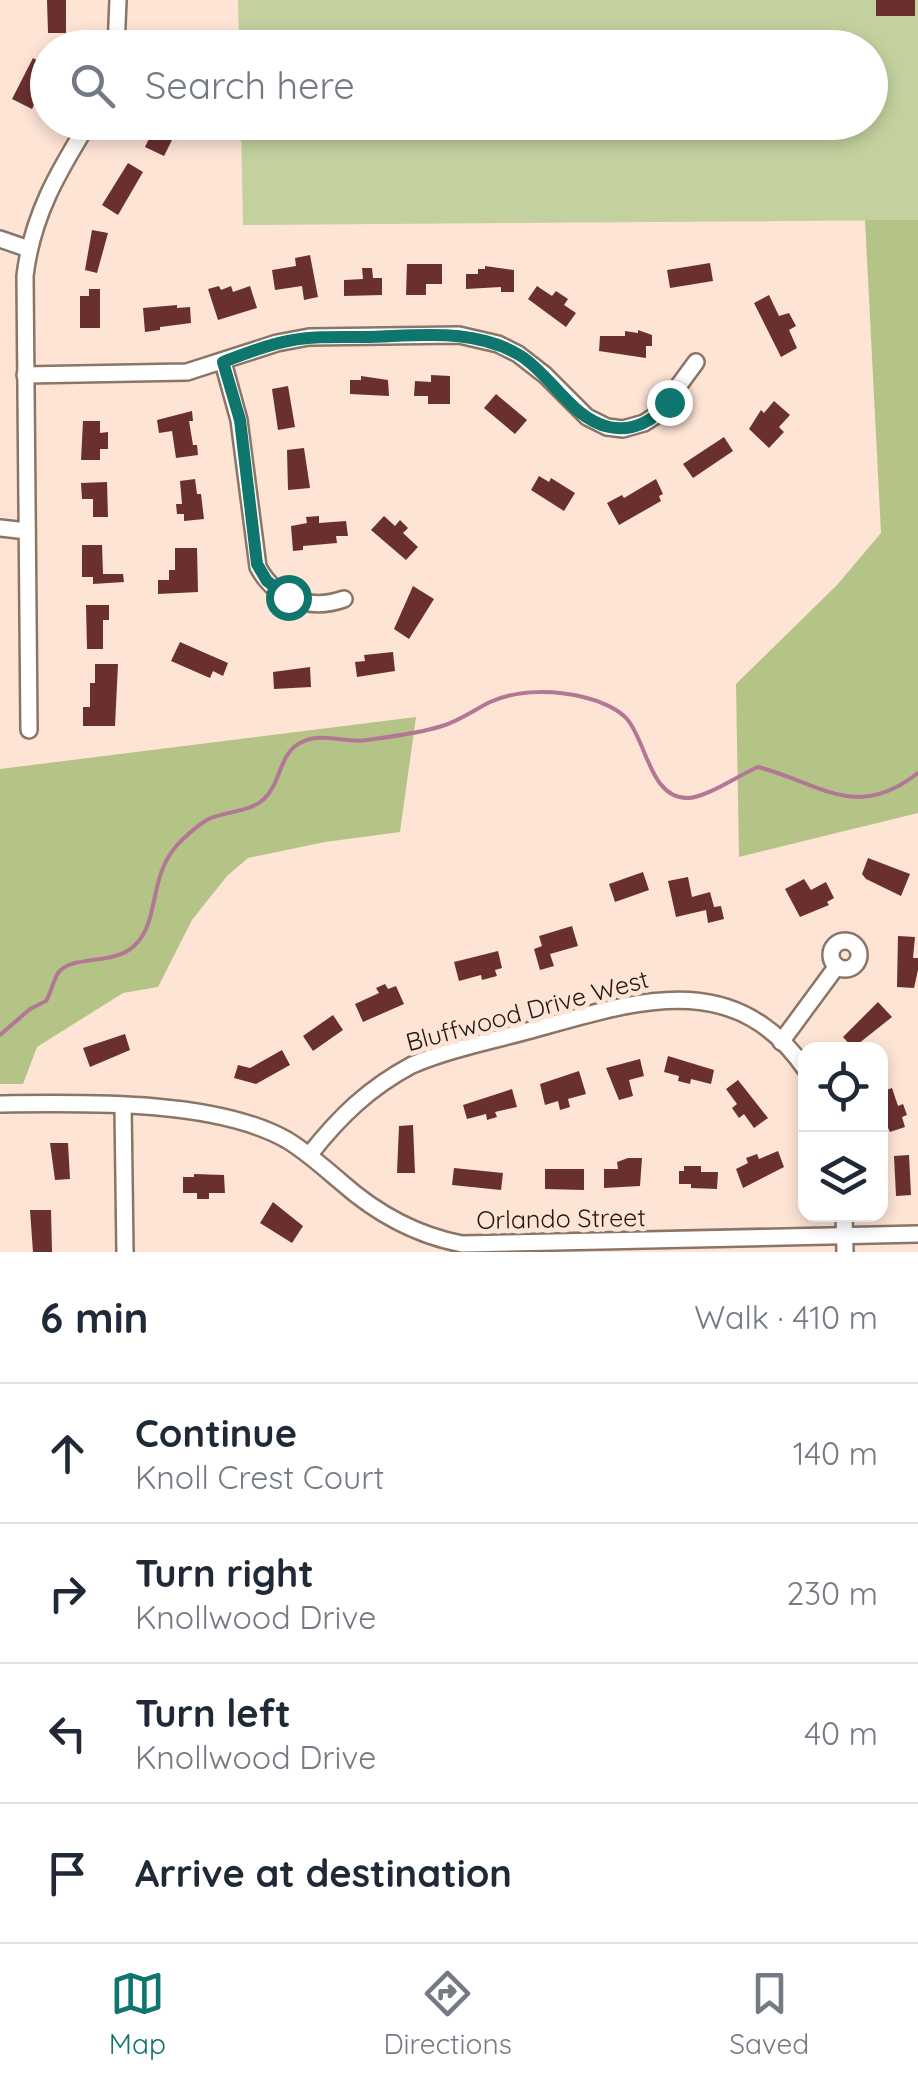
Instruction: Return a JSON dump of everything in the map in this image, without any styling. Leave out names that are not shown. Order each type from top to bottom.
[{"type":"street","points":[[117,30],[118,0]]},
{"type":"street","points":[[29,730],[24,288],[29,249],[48,190],[78,140]]},
{"type":"street","points":[[0,239],[29,249]]},
{"type":"street","points":[[25,375],[166,374],[198,370],[277,343],[309,338],[459,335],[498,344],[518,354],[587,418],[623,428],[644,424],[662,411],[696,362]]},
{"type":"street","points":[[223,362],[240,420],[261,573],[281,593],[302,602],[323,604],[344,599]]},
{"type":"street","points":[[0,528],[27,531]]},
{"type":"street","points":[[780,1042],[837,966]]},
{"type":"street","name":"Bluffwood Drive West","points":[[310,1154],[353,1104],[383,1080],[412,1064],[622,1005],[660,998],[712,1004],[744,1016],[780,1042],[798,1061]]},
{"type":"street","name":"Orlando Street","points":[[0,1104],[190,1110],[228,1116],[270,1131],[310,1154],[373,1209],[434,1246],[844,1245],[918,1234]]},
{"type":"street","points":[[123,1107],[125,1252]]},
{"type":"green space","points":[[238,0],[918,0],[918,220],[243,225],[241,140],[888,140],[888,30],[239,30]]},
{"type":"green space","points":[[865,220],[918,220],[918,813],[739,857],[736,684],[837,585],[881,533]]},
{"type":"green space","points":[[416,717],[400,832],[248,858],[227,876],[192,920],[158,987],[123,993],[37,1047],[23,1084],[0,1084],[0,769]]},
{"type":"building","points":[[47,0],[66,0],[66,30],[48,30]]},
{"type":"building","points":[[876,0],[915,0],[915,16],[876,16]]},
{"type":"building","points":[[30,64],[30,108],[12,99]]},
{"type":"building","points":[[148,140],[172,140],[164,156],[145,147]]},
{"type":"building","points":[[128,163],[143,172],[118,215],[102,205]]},
{"type":"building","points":[[92,230],[108,233],[97,273],[85,270]]},
{"type":"building","points":[[310,255],[318,297],[304,300],[302,286],[275,290],[272,270],[296,266],[295,258]]},
{"type":"building","points":[[710,263],[713,281],[670,288],[667,270]]},
{"type":"building","points":[[407,264],[442,264],[442,284],[426,284],[426,295],[406,295]]},
{"type":"building","points":[[485,266],[514,270],[514,292],[501,292],[501,287],[466,289],[466,274],[478,274],[478,269]]},
{"type":"building","points":[[362,268],[372,268],[373,278],[382,278],[382,295],[344,296],[344,280],[363,279]]},
{"type":"building","points":[[219,286],[221,290],[231,286],[233,292],[250,286],[257,308],[218,320],[208,289]]},
{"type":"building","points":[[537,286],[552,296],[556,291],[568,299],[564,305],[576,313],[566,327],[528,299]]},
{"type":"building","points":[[89,289],[100,289],[100,328],[80,328],[80,296],[89,296]]},
{"type":"building","points":[[769,295],[779,316],[789,313],[796,326],[789,330],[797,348],[781,357],[754,303]]},
{"type":"building","points":[[190,307],[191,323],[145,332],[143,308]]},
{"type":"building","points":[[625,331],[652,335],[652,346],[646,346],[646,358],[599,351],[600,336],[625,336]]},
{"type":"building","points":[[431,375],[450,376],[450,404],[428,404],[428,396],[414,396],[415,381],[431,382]]},
{"type":"building","points":[[361,376],[388,380],[389,396],[350,394],[350,380],[361,380]]},
{"type":"building","points":[[288,386],[295,427],[278,430],[272,389]]},
{"type":"building","points":[[496,394],[527,420],[515,434],[484,408]]},
{"type":"building","points":[[774,401],[790,415],[779,427],[784,432],[769,448],[749,429],[761,410],[764,413]]},
{"type":"building","points":[[192,411],[193,421],[189,421],[198,455],[176,458],[172,431],[159,433],[157,420]]},
{"type":"building","points":[[83,421],[100,421],[100,433],[108,432],[108,449],[100,449],[100,460],[81,460]]},
{"type":"building","points":[[724,437],[733,451],[693,478],[683,464]]},
{"type":"building","points":[[304,448],[310,488],[288,490],[287,450]]},
{"type":"building","points":[[539,476],[549,482],[551,478],[575,493],[564,511],[531,490]]},
{"type":"building","points":[[195,479],[204,519],[184,521],[184,514],[177,514],[176,504],[182,504],[180,481]]},
{"type":"building","points":[[656,479],[663,494],[659,496],[661,501],[619,525],[607,503]]},
{"type":"building","points":[[107,482],[108,517],[93,517],[93,499],[82,499],[81,483]]},
{"type":"building","points":[[319,516],[319,523],[346,521],[348,536],[336,536],[337,543],[303,546],[303,550],[293,551],[291,526],[307,523],[306,517]]},
{"type":"building","points":[[384,516],[395,526],[400,520],[408,528],[403,533],[418,547],[406,560],[371,530]]},
{"type":"building","points":[[82,545],[102,545],[103,574],[123,574],[124,582],[93,584],[93,577],[82,577]]},
{"type":"building","points":[[175,548],[197,548],[198,592],[158,594],[158,580],[169,580],[169,570],[175,570]]},
{"type":"building","points":[[413,586],[434,599],[409,639],[394,629]]},
{"type":"building","points":[[86,605],[109,605],[109,620],[103,620],[103,649],[87,649]]},
{"type":"building","points":[[180,642],[228,663],[223,676],[213,671],[210,678],[171,661]]},
{"type":"building","points":[[393,652],[395,671],[357,677],[355,662],[365,661],[364,655]]},
{"type":"building","points":[[95,664],[118,664],[115,726],[83,726],[83,707],[90,707],[90,683],[95,683]]},
{"type":"building","points":[[310,667],[311,687],[274,689],[273,672]]},
{"type":"building","points":[[868,858],[910,874],[901,896],[866,879],[862,874]]},
{"type":"building","points":[[643,872],[649,890],[615,902],[609,884]]},
{"type":"building","points":[[688,877],[692,897],[710,892],[714,907],[721,906],[724,919],[708,923],[706,910],[676,917],[668,881]]},
{"type":"building","points":[[804,879],[811,890],[826,882],[834,898],[827,902],[829,905],[800,917],[785,889]]},
{"type":"building","points":[[572,926],[578,946],[550,954],[554,966],[540,970],[534,949],[542,946],[539,936]]},
{"type":"building","points":[[898,936],[915,937],[913,958],[918,958],[918,970],[914,988],[897,987]]},
{"type":"building","points":[[498,951],[502,968],[495,970],[497,976],[482,980],[481,975],[459,981],[454,962]]},
{"type":"building","points":[[385,984],[388,989],[396,986],[404,1004],[363,1022],[355,1004],[379,993],[376,988]]},
{"type":"building","points":[[878,1002],[892,1017],[861,1042],[848,1042],[843,1037]]},
{"type":"building","points":[[333,1015],[343,1030],[313,1051],[303,1036]]},
{"type":"building","points":[[125,1034],[130,1050],[90,1067],[83,1048]]},
{"type":"building","points":[[282,1050],[290,1065],[256,1084],[234,1078],[238,1065],[250,1068]]},
{"type":"building","points":[[668,1056],[714,1070],[711,1084],[691,1079],[690,1084],[678,1081],[679,1076],[664,1072]]},
{"type":"building","points":[[640,1059],[644,1076],[629,1080],[633,1096],[619,1100],[606,1068]]},
{"type":"building","points":[[579,1071],[586,1094],[568,1099],[570,1107],[560,1110],[558,1101],[545,1105],[540,1084]]},
{"type":"building","points":[[738,1080],[768,1118],[754,1128],[744,1114],[739,1118],[732,1108],[737,1104],[726,1089]]},
{"type":"building","points":[[892,1088],[898,1106],[903,1104],[907,1115],[902,1117],[905,1127],[890,1132],[888,1128],[888,1089]]},
{"type":"building","points":[[512,1089],[517,1107],[495,1112],[497,1117],[487,1120],[486,1114],[467,1119],[463,1105]]},
{"type":"building","points":[[413,1125],[415,1173],[397,1173],[399,1126]]},
{"type":"building","points":[[50,1143],[68,1143],[70,1179],[55,1180]]},
{"type":"building","points":[[778,1151],[784,1167],[743,1188],[736,1169],[748,1163],[746,1158],[757,1154],[759,1159]]},
{"type":"building","points":[[909,1155],[911,1195],[896,1196],[894,1156]]},
{"type":"building","points":[[642,1158],[640,1186],[604,1188],[604,1169],[618,1169],[617,1162]]},
{"type":"building","points":[[684,1166],[718,1172],[717,1189],[679,1184],[679,1171],[684,1171]]},
{"type":"building","points":[[454,1168],[503,1173],[501,1190],[452,1185]]},
{"type":"building","points":[[545,1169],[584,1169],[584,1190],[545,1189]]},
{"type":"building","points":[[224,1175],[225,1193],[209,1193],[209,1199],[197,1199],[197,1193],[183,1193],[183,1177]]},
{"type":"building","points":[[273,1202],[303,1226],[292,1243],[260,1223]]},
{"type":"building","points":[[30,1210],[51,1210],[52,1252],[33,1252]]},
{"type":"waterway","points":[[0,1035],[30,1009],[46,1001],[64,967],[115,956],[134,946],[148,924],[162,871],[178,844],[210,819],[259,803],[270,792],[288,754],[308,740],[359,741],[415,733],[448,724],[501,698],[550,692],[592,699],[623,715],[634,729],[658,780],[676,796],[705,794],[758,767],[856,797],[896,787],[918,773]]},
{"type":"route","points":[[288,597],[267,581],[257,564],[240,420],[223,362],[277,343],[309,338],[459,335],[498,344],[518,354],[587,418],[601,425],[623,428],[644,424],[669,402]]}]
